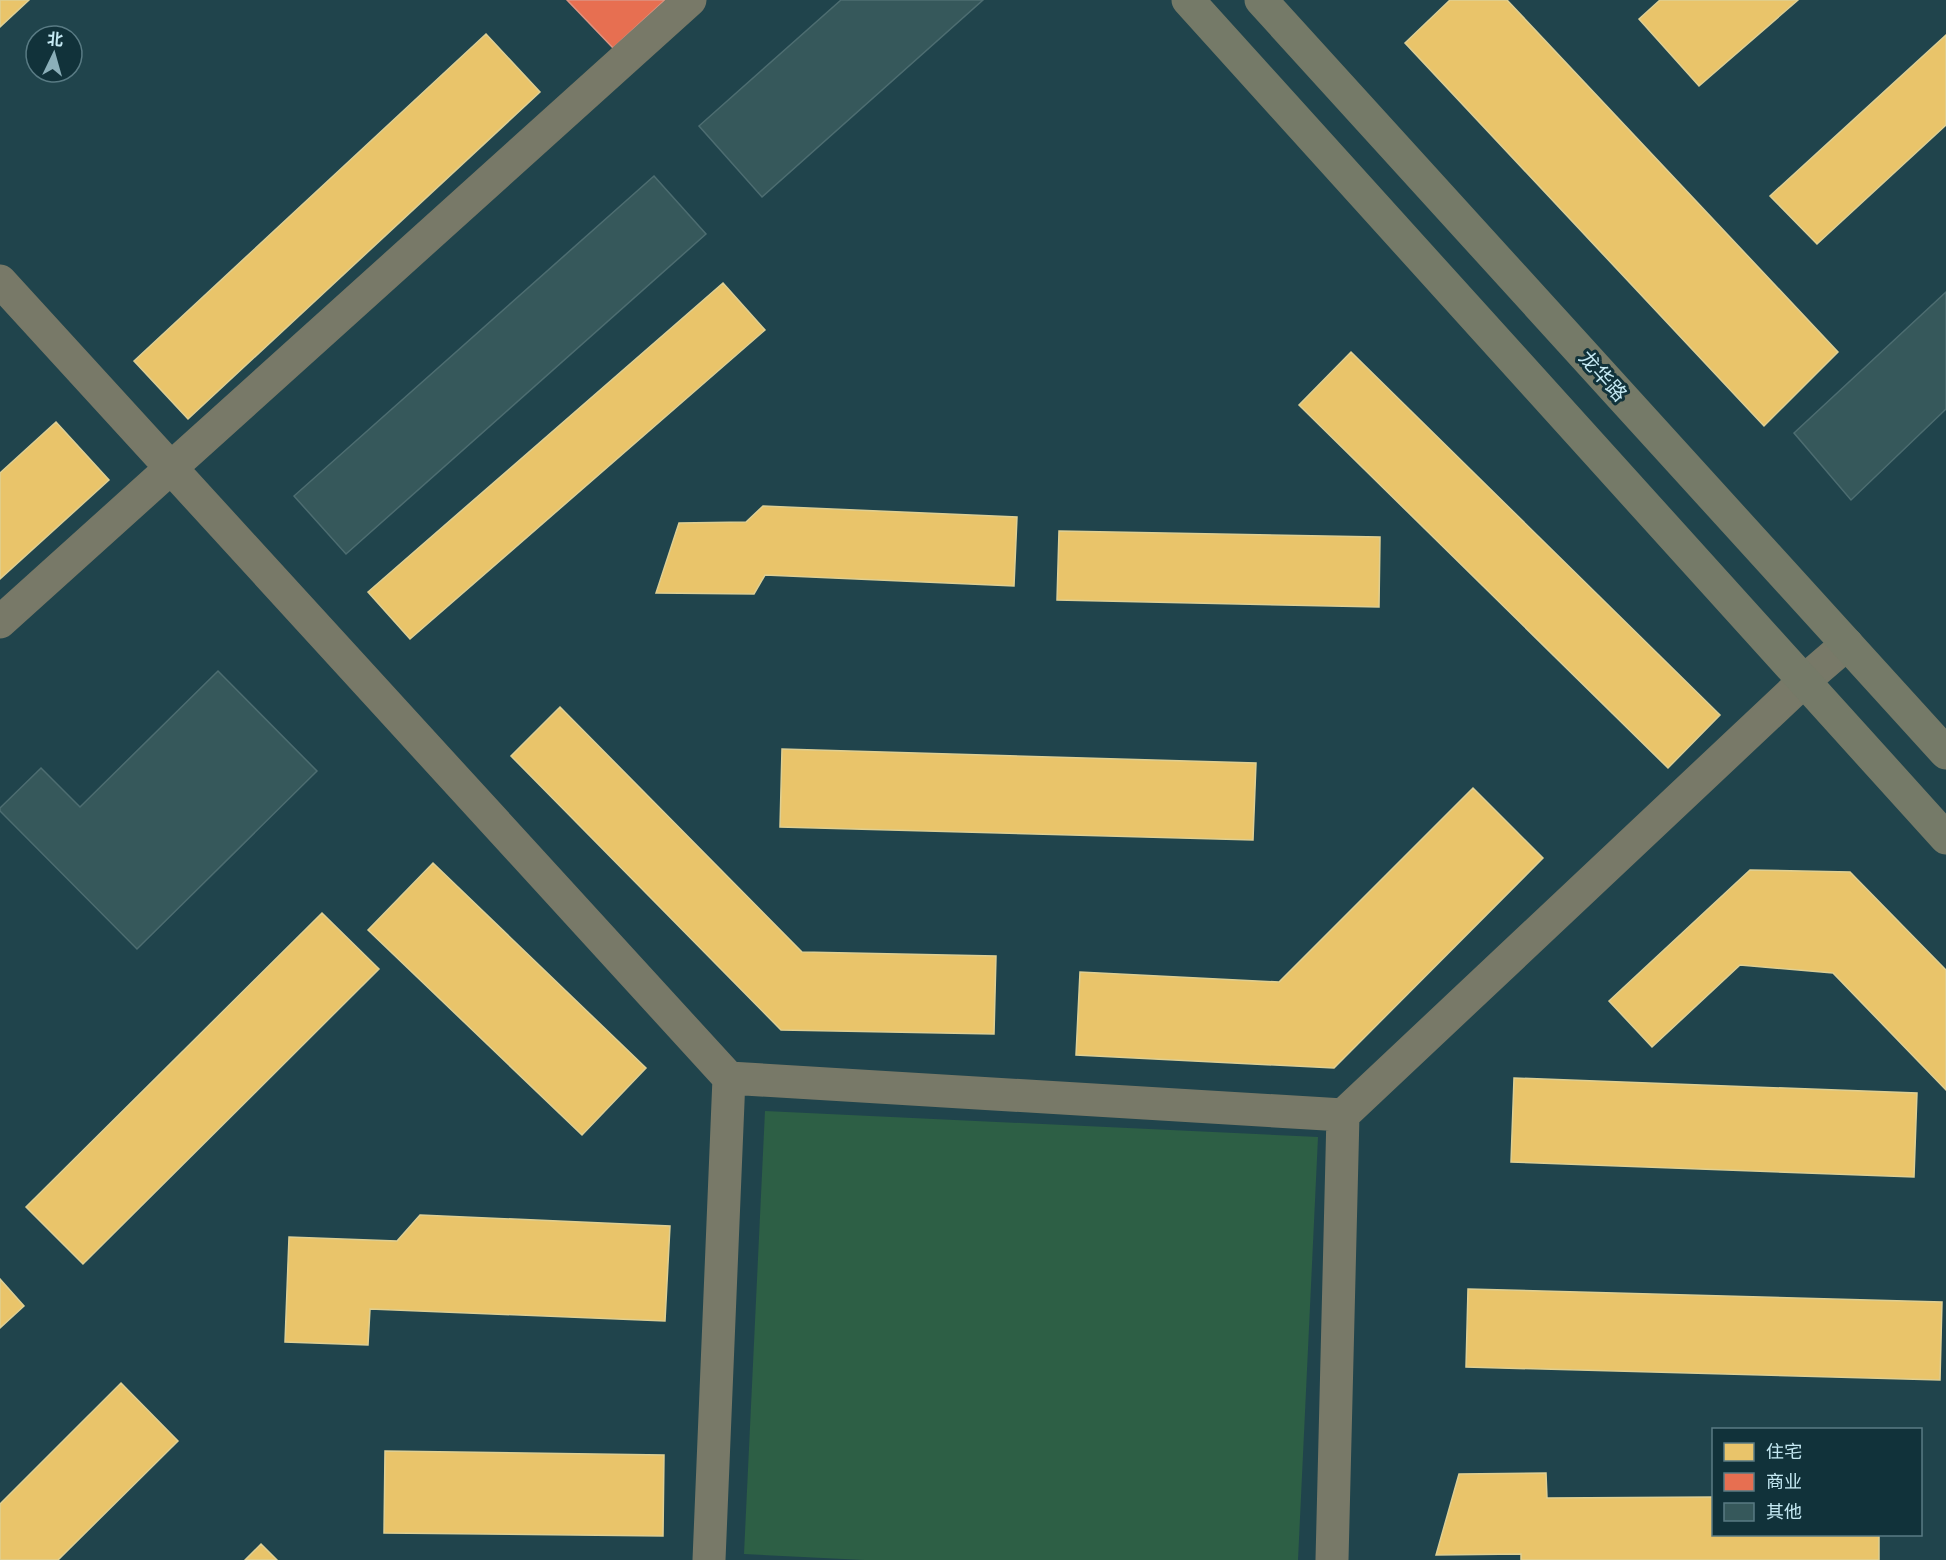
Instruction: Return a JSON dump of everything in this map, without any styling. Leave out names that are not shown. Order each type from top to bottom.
[{"type":"main road","points":[[1188,0],[1946,838]]},
{"type":"main road","name":"龙华路","points":[[1261,0],[1946,753]]},
{"type":"street","points":[[0,622],[690,0]]},
{"type":"street","points":[[0,281],[729,1078],[1343,1114]]},
{"type":"street","points":[[1332,1560],[1343,1114],[1804,681],[1847,644]]},
{"type":"street","points":[[709,1560],[729,1078]]},
{"type":"green space","points":[[765,1111],[1318,1137],[1298,1560],[864,1560],[744,1554]]},
{"type":"building: 住宅","points":[[0,0],[29,0],[0,27]]},
{"type":"building: 住宅","points":[[1450,0],[1507,0],[1838,352],[1764,426],[1405,43]]},
{"type":"building: 住宅","points":[[1660,0],[1798,0],[1699,86],[1639,19]]},
{"type":"building: 住宅","points":[[486,34],[540,92],[188,419],[134,361]]},
{"type":"building: 住宅","points":[[1946,35],[1946,125],[1817,244],[1770,196]]},
{"type":"building: 住宅","points":[[723,283],[765,330],[410,639],[368,592]]},
{"type":"building: 住宅","points":[[1351,352],[1720,715],[1668,768],[1299,405]]},
{"type":"building: 住宅","points":[[56,422],[109,480],[0,579],[0,473]]},
{"type":"building: 住宅","points":[[763,506],[1017,517],[1014,586],[765,575],[754,594],[656,593],[679,523],[746,522]]},
{"type":"building: 住宅","points":[[1059,531],[1380,537],[1379,607],[1057,600]]},
{"type":"building: 住宅","points":[[560,707],[802,952],[996,956],[994,1034],[781,1030],[511,756]]},
{"type":"building: 住宅","points":[[782,749],[1256,763],[1253,840],[780,827]]},
{"type":"building: 住宅","points":[[1473,788],[1543,858],[1334,1068],[1076,1055],[1080,972],[1279,982]]},
{"type":"building: 住宅","points":[[433,863],[646,1068],[582,1135],[368,930]]},
{"type":"building: 住宅","points":[[1750,870],[1850,872],[1946,970],[1946,1090],[1833,973],[1740,965],[1652,1047],[1609,1001]]},
{"type":"building: 住宅","points":[[322,913],[379,969],[83,1264],[26,1207]]},
{"type":"building: 住宅","points":[[1514,1078],[1917,1093],[1914,1177],[1511,1162]]},
{"type":"building: 住宅","points":[[420,1215],[670,1226],[665,1321],[370,1309],[368,1345],[285,1342],[289,1237],[397,1241]]},
{"type":"building: 住宅","points":[[0,1279],[24,1306],[0,1328]]},
{"type":"building: 住宅","points":[[1468,1289],[1942,1302],[1940,1380],[1466,1367]]},
{"type":"building: 住宅","points":[[121,1383],[178,1441],[58,1560],[0,1560],[0,1504]]},
{"type":"building: 住宅","points":[[385,1451],[664,1455],[663,1536],[384,1533]]},
{"type":"building: 住宅","points":[[1546,1473],[1547,1498],[1712,1497],[1712,1536],[1879,1536],[1879,1560],[1521,1560],[1521,1554],[1436,1555],[1459,1474]]},
{"type":"building: 住宅","points":[[261,1544],[277,1560],[245,1560]]},
{"type":"building: 商业","points":[[567,0],[665,0],[613,48]]},
{"type":"building: 其他","points":[[841,0],[983,0],[762,197],[699,126]]},
{"type":"building: 其他","points":[[654,176],[706,234],[346,554],[294,496]]},
{"type":"building: 其他","points":[[1946,292],[1946,409],[1851,500],[1794,433]]},
{"type":"building: 其他","points":[[218,671],[317,771],[137,949],[0,811],[0,808],[41,768],[80,807]]}]
